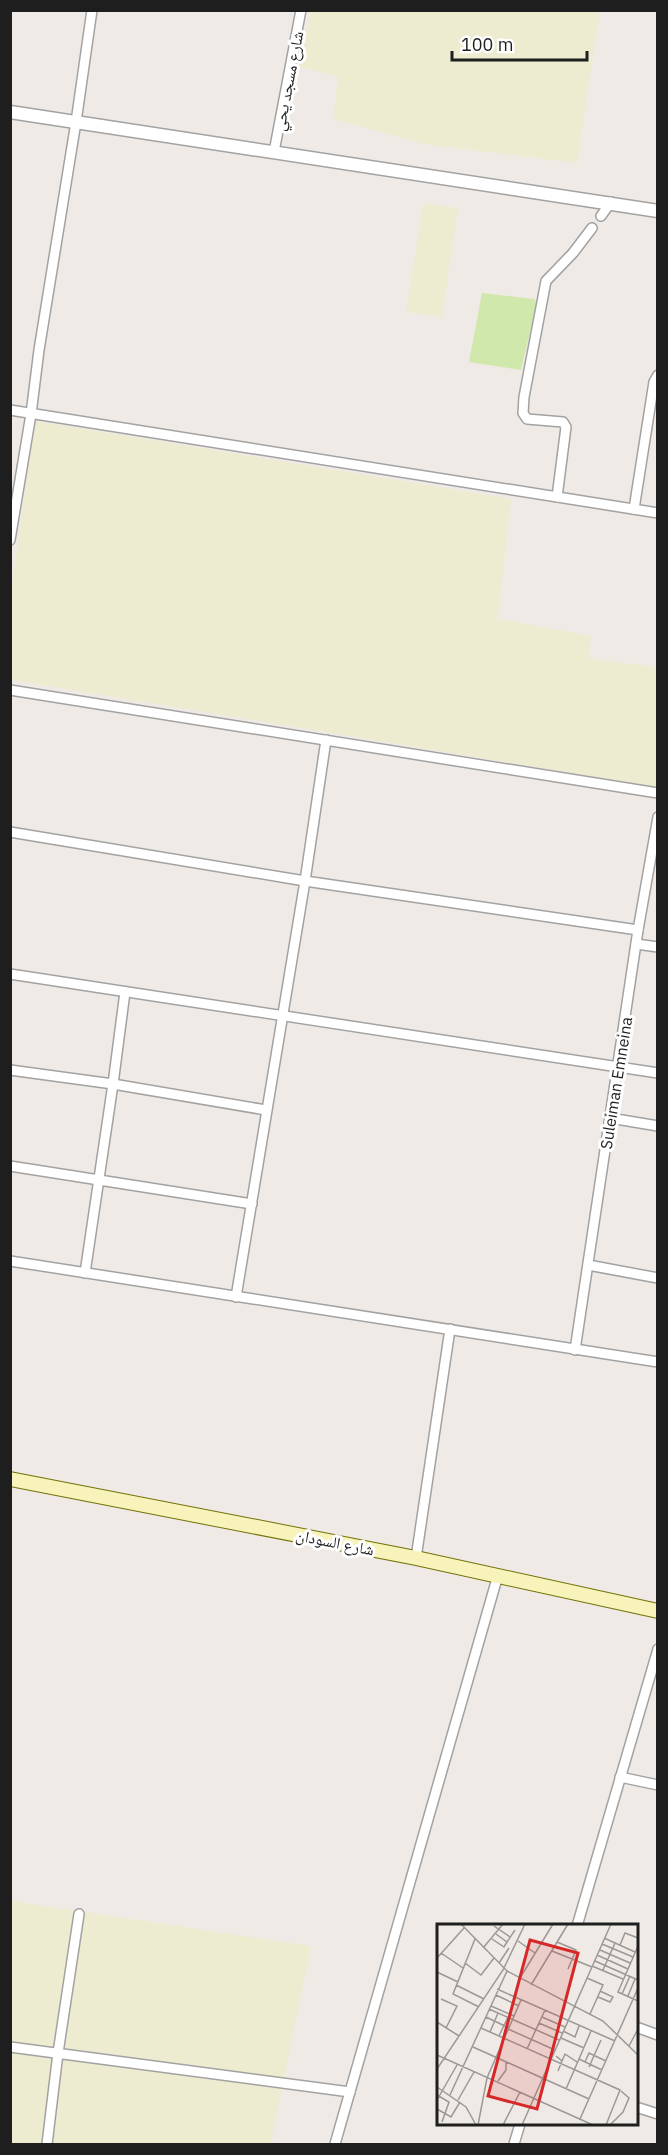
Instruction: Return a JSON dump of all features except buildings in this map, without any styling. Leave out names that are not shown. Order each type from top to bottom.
[{"type":"main road","name":"شارع السودان","points":[[10,1479],[416,1558],[657,1611]]},
{"type":"street","points":[[11,534],[32,414],[41,339],[92,10]]},
{"type":"street","name":"شارع مسجد يحي","points":[[274,152],[302,10]]},
{"type":"street","points":[[10,112],[611,202],[657,211]]},
{"type":"street","points":[[601,216],[611,202]]},
{"type":"street","points":[[557,497],[566,426],[563,422],[527,418],[523,412],[524,397],[546,281],[573,253],[592,228]]},
{"type":"street","points":[[634,509],[657,375]]},
{"type":"street","points":[[10,410],[657,513]]},
{"type":"street","points":[[10,690],[657,793]]},
{"type":"street","points":[[236,1297],[326,740]]},
{"type":"street","name":"Suleiman Emneina","points":[[575,1350],[657,817]]},
{"type":"street","points":[[10,832],[305,881],[638,930]]},
{"type":"street","points":[[636,945],[657,947]]},
{"type":"street","points":[[10,974],[657,1073]]},
{"type":"street","points":[[85,1273],[124,992]]},
{"type":"street","points":[[10,1070],[113,1084],[266,1110]]},
{"type":"street","points":[[610,1118],[657,1126]]},
{"type":"street","points":[[10,1166],[252,1204]]},
{"type":"street","points":[[10,1262],[657,1362]]},
{"type":"street","points":[[588,1265],[657,1278]]},
{"type":"street","points":[[416,1558],[450,1329]]},
{"type":"street","points":[[336,2145],[498,1575]]},
{"type":"street","points":[[579,1924],[657,1649]]},
{"type":"street","points":[[620,1777],[657,1785]]},
{"type":"street","points":[[47,2145],[79,1914]]},
{"type":"street","points":[[638,2028],[657,2035]]},
{"type":"street","points":[[10,2047],[350,2092]]},
{"type":"street","points":[[638,2108],[657,2114]]},
{"type":"street","points":[[514,2145],[520,2125]]},
{"type":"green space","points":[[311,11],[600,11],[577,163],[423,144],[333,119],[338,77],[299,66]]},
{"type":"green space","points":[[423,203],[458,208],[442,317],[406,312]]},
{"type":"green space","points":[[482,293],[534,299],[537,303],[521,370],[469,362]]},
{"type":"green space","points":[[35,421],[511,499],[498,619],[591,636],[589,659],[657,667],[656,787],[11,680],[11,593]]},
{"type":"green space","points":[[11,1901],[311,1946],[271,2144],[11,2144]]}]
